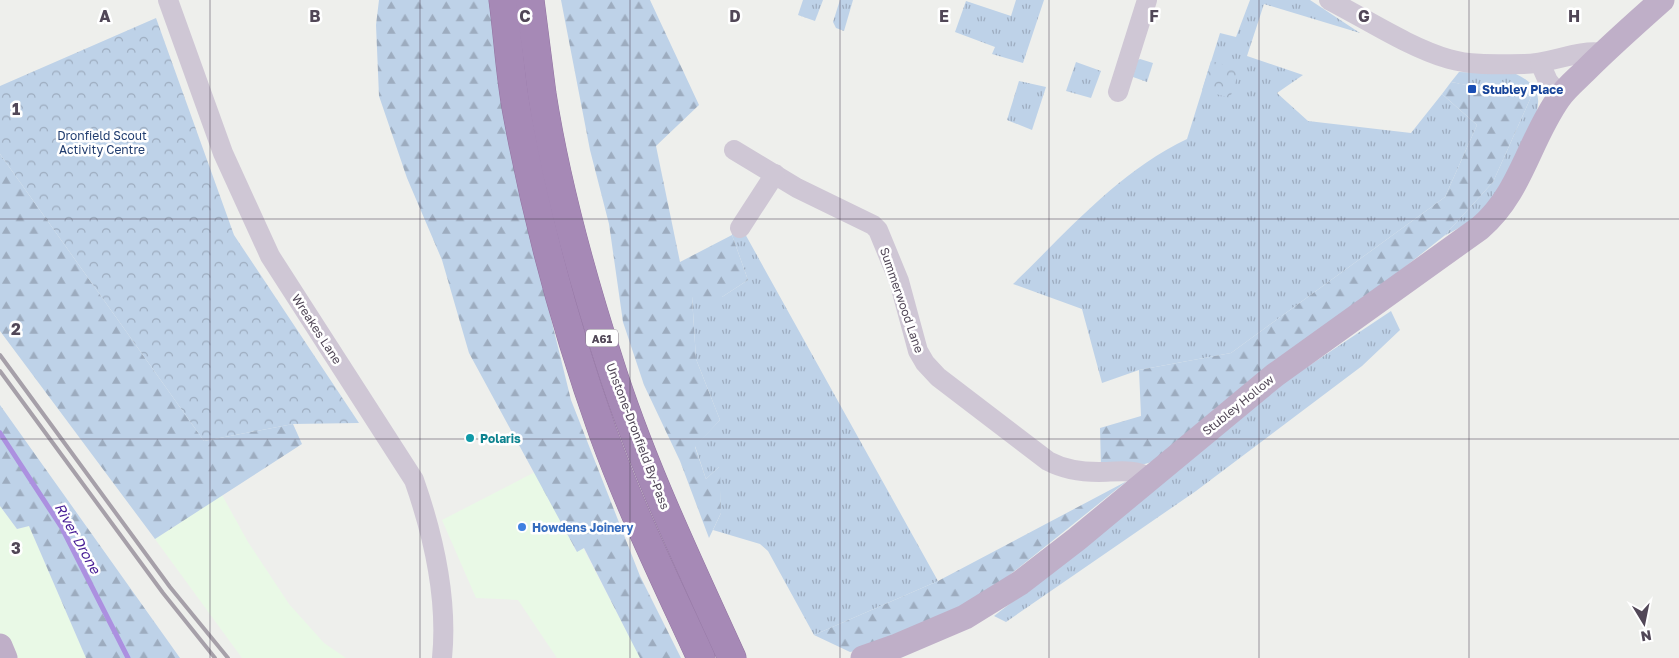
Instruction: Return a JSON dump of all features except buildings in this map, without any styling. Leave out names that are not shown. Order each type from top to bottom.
[{"type":"highway","name":"A61","points":[[503,0],[516,111],[552,270],[581,368],[604,434],[647,538],[701,658]]},
{"type":"highway","name":"Unstone-Dronfield By-Pass","points":[[530,0],[542,95],[562,190],[575,247],[607,354],[653,477],[732,658]]},
{"type":"main road","name":"Stubley Hollow","points":[[863,658],[897,646],[965,617],[1020,584],[1078,539],[1274,375],[1443,256],[1493,217],[1506,202],[1530,154],[1538,133],[1560,96],[1603,53],[1662,0]]},
{"type":"main road","points":[[0,646],[5,658]]},
{"type":"street","name":"Wreakes Lane","points":[[168,0],[222,153],[270,256],[414,480],[428,518],[438,568],[445,631],[442,658]]},
{"type":"street","points":[[1118,92],[1147,0]]},
{"type":"street","points":[[1329,0],[1424,49],[1449,59],[1470,63],[1540,63],[1588,53],[1603,53]]},
{"type":"street","points":[[1540,63],[1548,81],[1560,96]]},
{"type":"street","name":"Summerwood Lane","points":[[734,150],[804,192],[873,225],[878,230],[898,281],[918,351],[938,377],[1048,462],[1060,467],[1096,472],[1140,472],[1149,478]]},
{"type":"street","points":[[740,228],[775,174]]},
{"type":"shaded area","points":[[535,472],[576,551],[583,548],[640,657],[557,658],[518,600],[476,598],[442,520]]},
{"type":"shaded area","points":[[222,495],[248,542],[289,604],[324,643],[346,658],[242,658],[155,539]]},
{"type":"shaded area","points":[[0,506],[17,529],[29,526],[86,658],[0,658]]},
{"type":"green space","points":[[379,0],[492,0],[543,286],[571,400],[640,576],[681,658],[640,658],[584,548],[577,552],[469,353],[442,260],[407,178],[379,96],[376,25]]},
{"type":"green space","points":[[561,0],[650,0],[699,105],[656,146],[680,262],[732,235],[748,280],[722,297],[692,297],[696,359],[720,420],[695,447],[706,479],[720,466],[721,513],[709,538],[680,461],[644,385],[623,322],[609,224],[590,150]]},
{"type":"green space","points":[[803,0],[823,0],[815,21],[798,15]]},
{"type":"green space","points":[[840,0],[853,0],[844,31],[836,28],[833,22]]},
{"type":"green space","points":[[1016,0],[1044,0],[1023,63],[992,54],[995,47],[955,32],[966,1],[1011,16]]},
{"type":"green space","points":[[1250,0],[1310,0],[1360,33],[1264,4],[1247,56],[1303,75],[1277,93],[1308,121],[1411,133],[1442,94],[1477,125],[1445,197],[1231,353],[1139,370],[1102,383],[1082,309],[1013,284],[1094,204],[1138,168],[1187,139],[1220,33],[1236,37]]},
{"type":"green space","name":"Dronfield Scout Activity Centre","points":[[156,18],[234,235],[359,423],[293,424],[204,441],[0,154],[0,86]]},
{"type":"green space","points":[[1140,59],[1153,63],[1147,82],[1133,77],[1131,73],[1136,61]]},
{"type":"green space","points":[[1211,61],[1240,69],[1230,98],[1202,90]]},
{"type":"green space","points":[[1076,62],[1101,71],[1091,98],[1066,91]]},
{"type":"green space","points":[[1459,72],[1516,74],[1534,87],[1538,99],[1537,109],[1527,138],[1502,185],[1488,206],[1473,219],[1444,236],[1493,182],[1531,97],[1451,82]]},
{"type":"green space","points":[[1019,81],[1046,87],[1032,130],[1007,120]]},
{"type":"green space","points":[[1451,82],[1531,97],[1493,182],[1444,236],[1162,459],[1138,466],[1101,467],[1100,428],[1141,416],[1139,370],[1231,353],[1445,197],[1477,125],[1442,94]]},
{"type":"green space","points":[[0,154],[204,441],[293,424],[302,444],[155,539],[0,331]]},
{"type":"green space","points":[[744,232],[938,581],[814,635],[768,551],[760,544],[713,530],[721,513],[719,467],[706,479],[695,446],[720,420],[696,359],[692,296],[722,297],[748,280],[732,235],[732,233]]},
{"type":"green space","points":[[1391,311],[1400,330],[1362,366],[1196,491],[1006,622],[994,616],[1096,537],[1274,389]]},
{"type":"green space","points":[[0,405],[180,658],[86,658],[29,526],[17,529],[0,506]]},
{"type":"green space","points":[[1127,481],[981,598],[865,649],[850,652],[814,635],[938,581]]},
{"type":"waterway","name":"River Drone","points":[[0,433],[62,528],[128,658]]},
{"type":"railway","points":[[0,355],[170,587],[228,658]]},
{"type":"railway","points":[[0,371],[163,593],[215,658]]},
{"type":"place","name":"Stubley Place","points":[[1472,89]]},
{"type":"place","name":"Polaris","points":[[470,438]]},
{"type":"place","name":"Howdens Joinery","points":[[522,527]]}]
